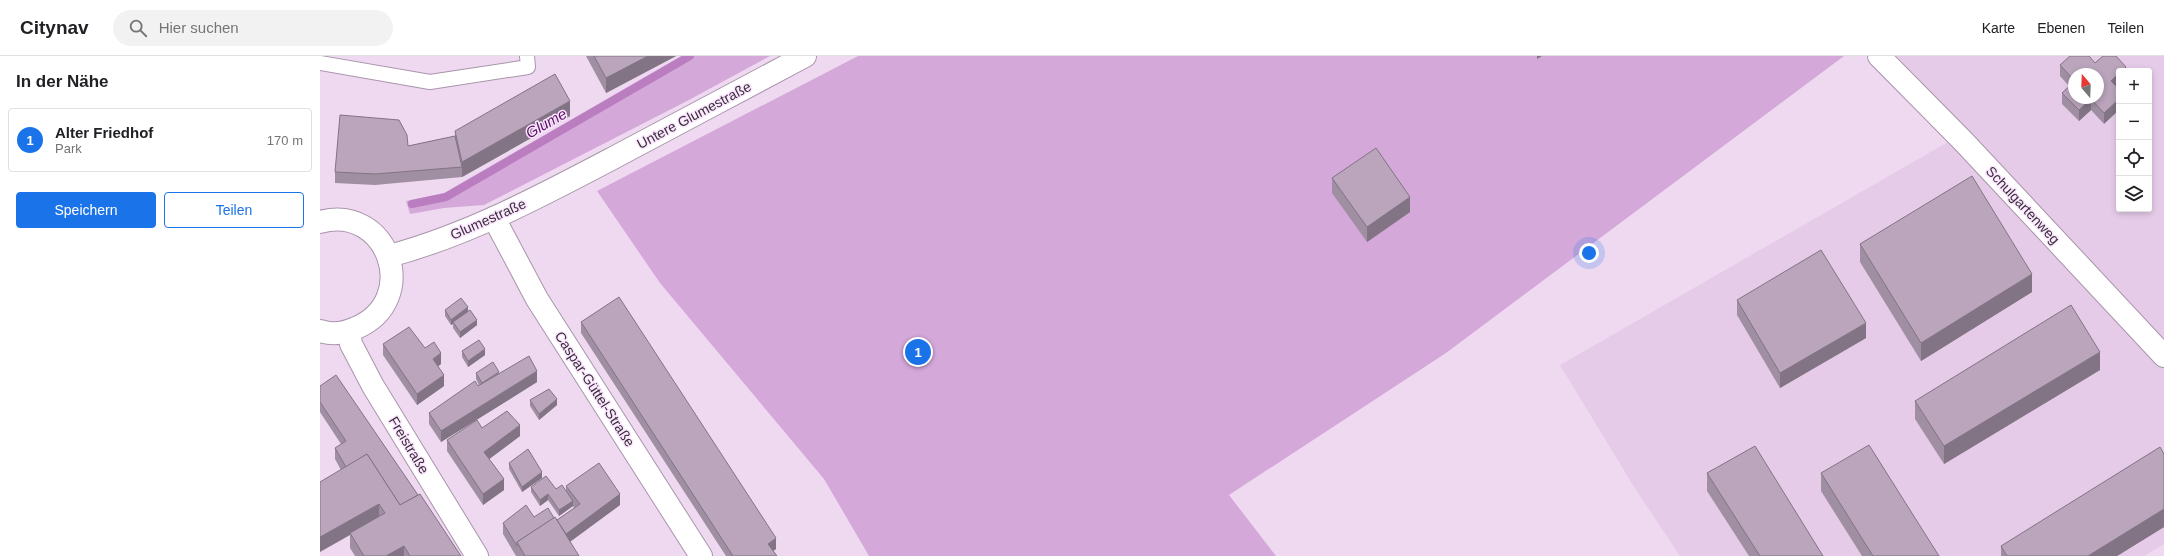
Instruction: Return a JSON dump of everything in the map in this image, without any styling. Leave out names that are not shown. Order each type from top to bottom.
[{"type":"street","name":"Untere Glumestraße","points":[[584,174],[805,56]]},
{"type":"street","name":"Schulgartenweg","points":[[1879,56],[1964,142],[2164,356]]},
{"type":"street","name":"Glumestraße","points":[[389,256],[424,246],[494,218],[584,174]]},
{"type":"street","name":"Caspar-Güttel-Straße","points":[[494,218],[537,299],[701,556]]},
{"type":"street","points":[[320,222],[329,220],[345,220],[360,225],[374,234],[384,246],[389,256],[392,275],[390,294],[384,306],[381,311],[366,324],[348,332],[336,333],[320,331]]},
{"type":"street","name":"Freistraße","points":[[348,332],[351,344],[373,386],[477,556]]},
{"type":"lane","points":[[320,63],[430,82],[528,67],[527,56]]},
{"type":"shaded area","points":[[681,56],[770,56],[687,101],[484,205],[444,208],[410,214],[406,201],[444,193]]},
{"type":"shaded area","points":[[858,56],[1844,56],[1446,353],[1229,495],[1276,556],[869,556],[824,479],[660,283],[597,191]]},
{"type":"shaded area","points":[[1896,56],[2164,56],[2164,544],[2144,556],[1680,556],[1634,487],[1560,365],[1967,131]]},
{"type":"building","points":[[594,56],[648,56],[606,78]]},
{"type":"building","points":[[2070,56],[2089,56],[2095,63],[2103,56],[2116,56],[2126,67],[2116,68],[2116,76],[2111,81],[2116,86],[2116,102],[2104,113],[2096,104],[2104,104],[2104,68],[2068,68],[2068,74],[2060,65]]},
{"type":"building","points":[[555,74],[570,101],[462,162],[455,131]]},
{"type":"building","points":[[2068,88],[2068,99],[2062,93]]},
{"type":"building","points":[[2073,104],[2086,104],[2079,110]]},
{"type":"building","points":[[340,115],[399,120],[407,135],[408,146],[455,136],[462,167],[375,174],[335,172]]},
{"type":"building","points":[[1376,148],[1410,197],[1367,227],[1332,178]]},
{"type":"building","points":[[1972,176],[2032,274],[1921,343],[1860,244]]},
{"type":"building","points":[[1821,250],[1866,323],[1780,373],[1737,300]]},
{"type":"building","points":[[619,297],[776,538],[768,544],[777,556],[733,556],[581,322]]},
{"type":"building","points":[[461,298],[468,307],[451,320],[445,310]]},
{"type":"building","points":[[2071,305],[2100,352],[1944,446],[1915,401]]},
{"type":"building","points":[[470,310],[477,320],[460,332],[453,322]]},
{"type":"building","points":[[409,327],[425,348],[434,342],[441,353],[433,359],[444,375],[417,394],[383,344]]},
{"type":"building","points":[[479,340],[485,349],[468,361],[462,351]]},
{"type":"building","points":[[529,356],[537,371],[441,431],[429,413],[475,381],[478,386]]},
{"type":"building","points":[[493,362],[499,372],[482,383],[476,373]]},
{"type":"building","points":[[336,375],[418,495],[400,505],[367,454],[346,467],[335,448],[346,441],[320,402],[320,386]]},
{"type":"building","points":[[549,389],[557,399],[539,414],[530,400]]},
{"type":"building","points":[[507,411],[520,425],[484,452],[504,479],[483,494],[447,440],[477,420],[482,428]]},
{"type":"building","points":[[1869,445],[1939,556],[1873,556],[1821,473]]},
{"type":"building","points":[[1755,446],[1823,556],[1760,556],[1707,473]]},
{"type":"building","points":[[2160,447],[2164,454],[2164,509],[2088,556],[2007,556],[2001,546]]},
{"type":"building","points":[[528,449],[542,472],[522,487],[509,463]]},
{"type":"building","points":[[367,454],[400,505],[420,494],[461,556],[410,556],[404,546],[386,556],[364,556],[350,533],[385,513],[379,504],[320,537],[320,482]]},
{"type":"building","points":[[599,463],[620,494],[566,534],[557,520],[580,504],[566,486]]},
{"type":"building","points":[[546,476],[556,489],[562,485],[573,501],[559,510],[548,494],[540,500],[531,487]]},
{"type":"building","points":[[526,505],[534,517],[548,508],[554,518],[517,542],[517,546],[503,523]]},
{"type":"building","points":[[555,517],[579,556],[525,556],[517,542]]},
{"type":"waterway","name":"Glume","points":[[412,204],[446,197],[690,56]]},
{"type":"place","name":"Alter Friedhof","points":[[918,352]]}]
